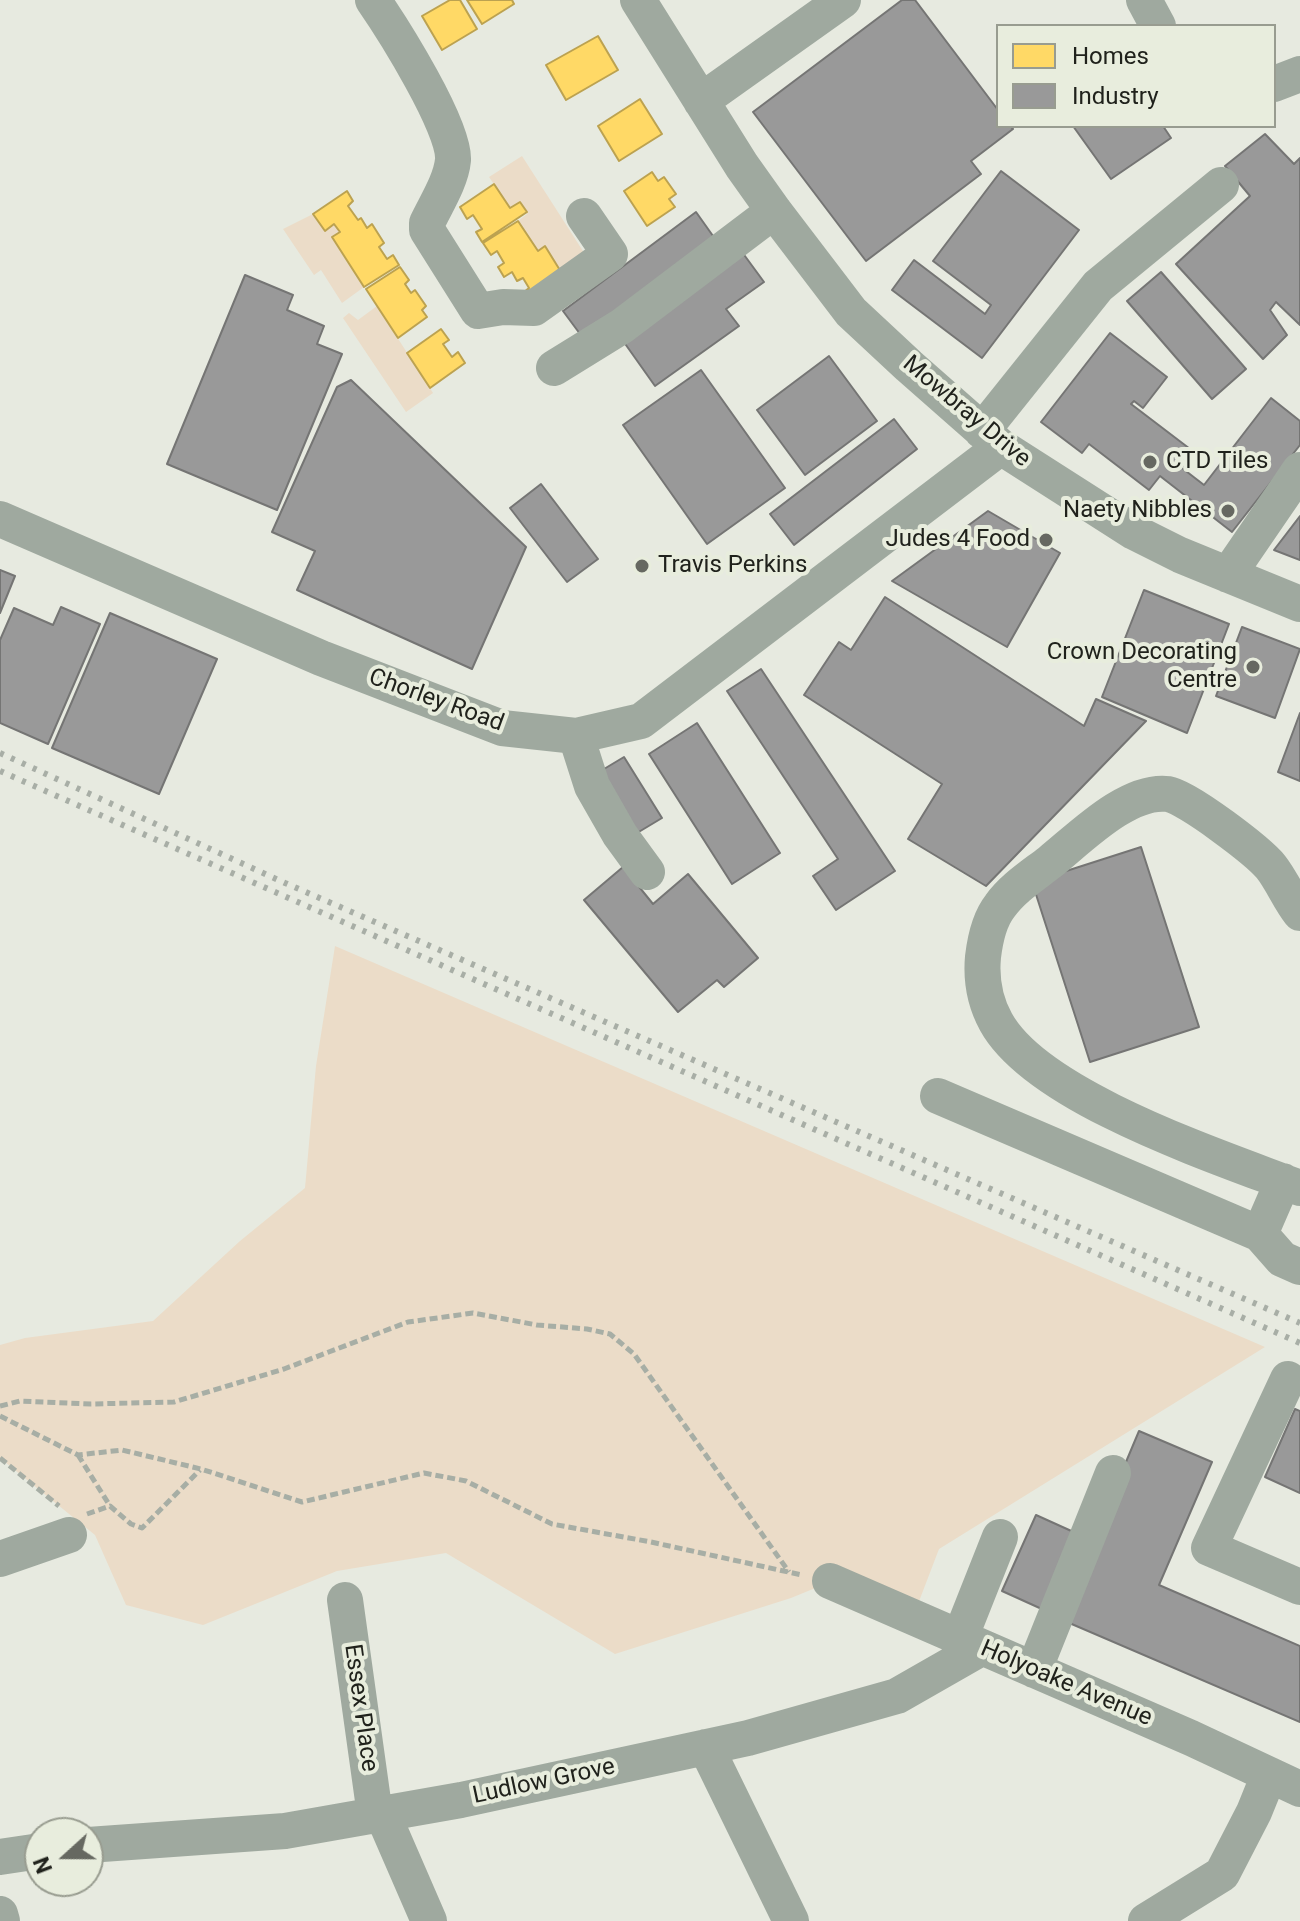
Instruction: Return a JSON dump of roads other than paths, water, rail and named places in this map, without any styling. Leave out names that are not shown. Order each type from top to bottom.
[{"type":"street","name":"Mowbray Drive","points":[[638,0],[774,211],[851,312],[991,439],[1134,532],[1300,604]]},
{"type":"street","points":[[1144,0],[1157,24]]},
{"type":"street","points":[[377,1],[427,91],[451,145],[453,160],[449,175],[427,223],[427,230],[481,318],[534,308],[610,254],[584,216]]},
{"type":"street","points":[[707,111],[837,2]]},
{"type":"street","points":[[1276,83],[1300,74]]},
{"type":"street","name":"Chorley Road","points":[[0,519],[321,658],[502,728],[576,736],[641,721],[991,439],[1098,286],[1221,185]]},
{"type":"street","points":[[554,368],[622,326],[774,211]]},
{"type":"street","points":[[1228,575],[1300,470]]},
{"type":"street","points":[[576,736],[592,786],[620,835],[647,872]]},
{"type":"street","points":[[1260,1234],[1292,1185],[1152,1131],[1059,1080],[1021,1052],[996,1022],[986,996],[982,972],[985,940],[998,907],[1019,885],[1109,815],[1137,799],[1169,794],[1254,850],[1272,869],[1300,913]]},
{"type":"street","points":[[938,1096],[1260,1234],[1282,1259],[1300,1267]]},
{"type":"street","points":[[1288,1379],[1209,1548],[1300,1587]]},
{"type":"street","points":[[1034,1670],[1113,1473]]},
{"type":"street","points":[[0,1559],[71,1523]]},
{"type":"street","points":[[970,1643],[1000,1537]]},
{"type":"street","name":"Holyoake Avenue","points":[[830,1581],[1285,1782]]},
{"type":"street","name":"Essex Place","points":[[344,1599],[379,1815],[429,1921]]},
{"type":"street","name":"Ludlow Grove","points":[[104,1844],[285,1831],[379,1815],[748,1738],[897,1696],[970,1643]]},
{"type":"street","points":[[706,1747],[791,1921]]},
{"type":"street","points":[[1146,1921],[1222,1874],[1285,1782]]},
{"type":"street","points":[[0,1857],[24,1853]]},
{"type":"street","points":[[0,1914],[2,1921]]},
{"type":"railway","points":[[0,753],[285,883],[1300,1323]]},
{"type":"railway","points":[[0,771],[1300,1343]]},
{"type":"place","name":"CTD Tiles","points":[[1150,462]]},
{"type":"place","name":"Naety Nibbles","points":[[1228,511]]},
{"type":"place","name":"Judes 4 Food","points":[[1046,540]]},
{"type":"place","name":"Travis Perkins","points":[[642,566]]},
{"type":"place","name":"Crown Decorating Centre","points":[[1253,667]]}]
